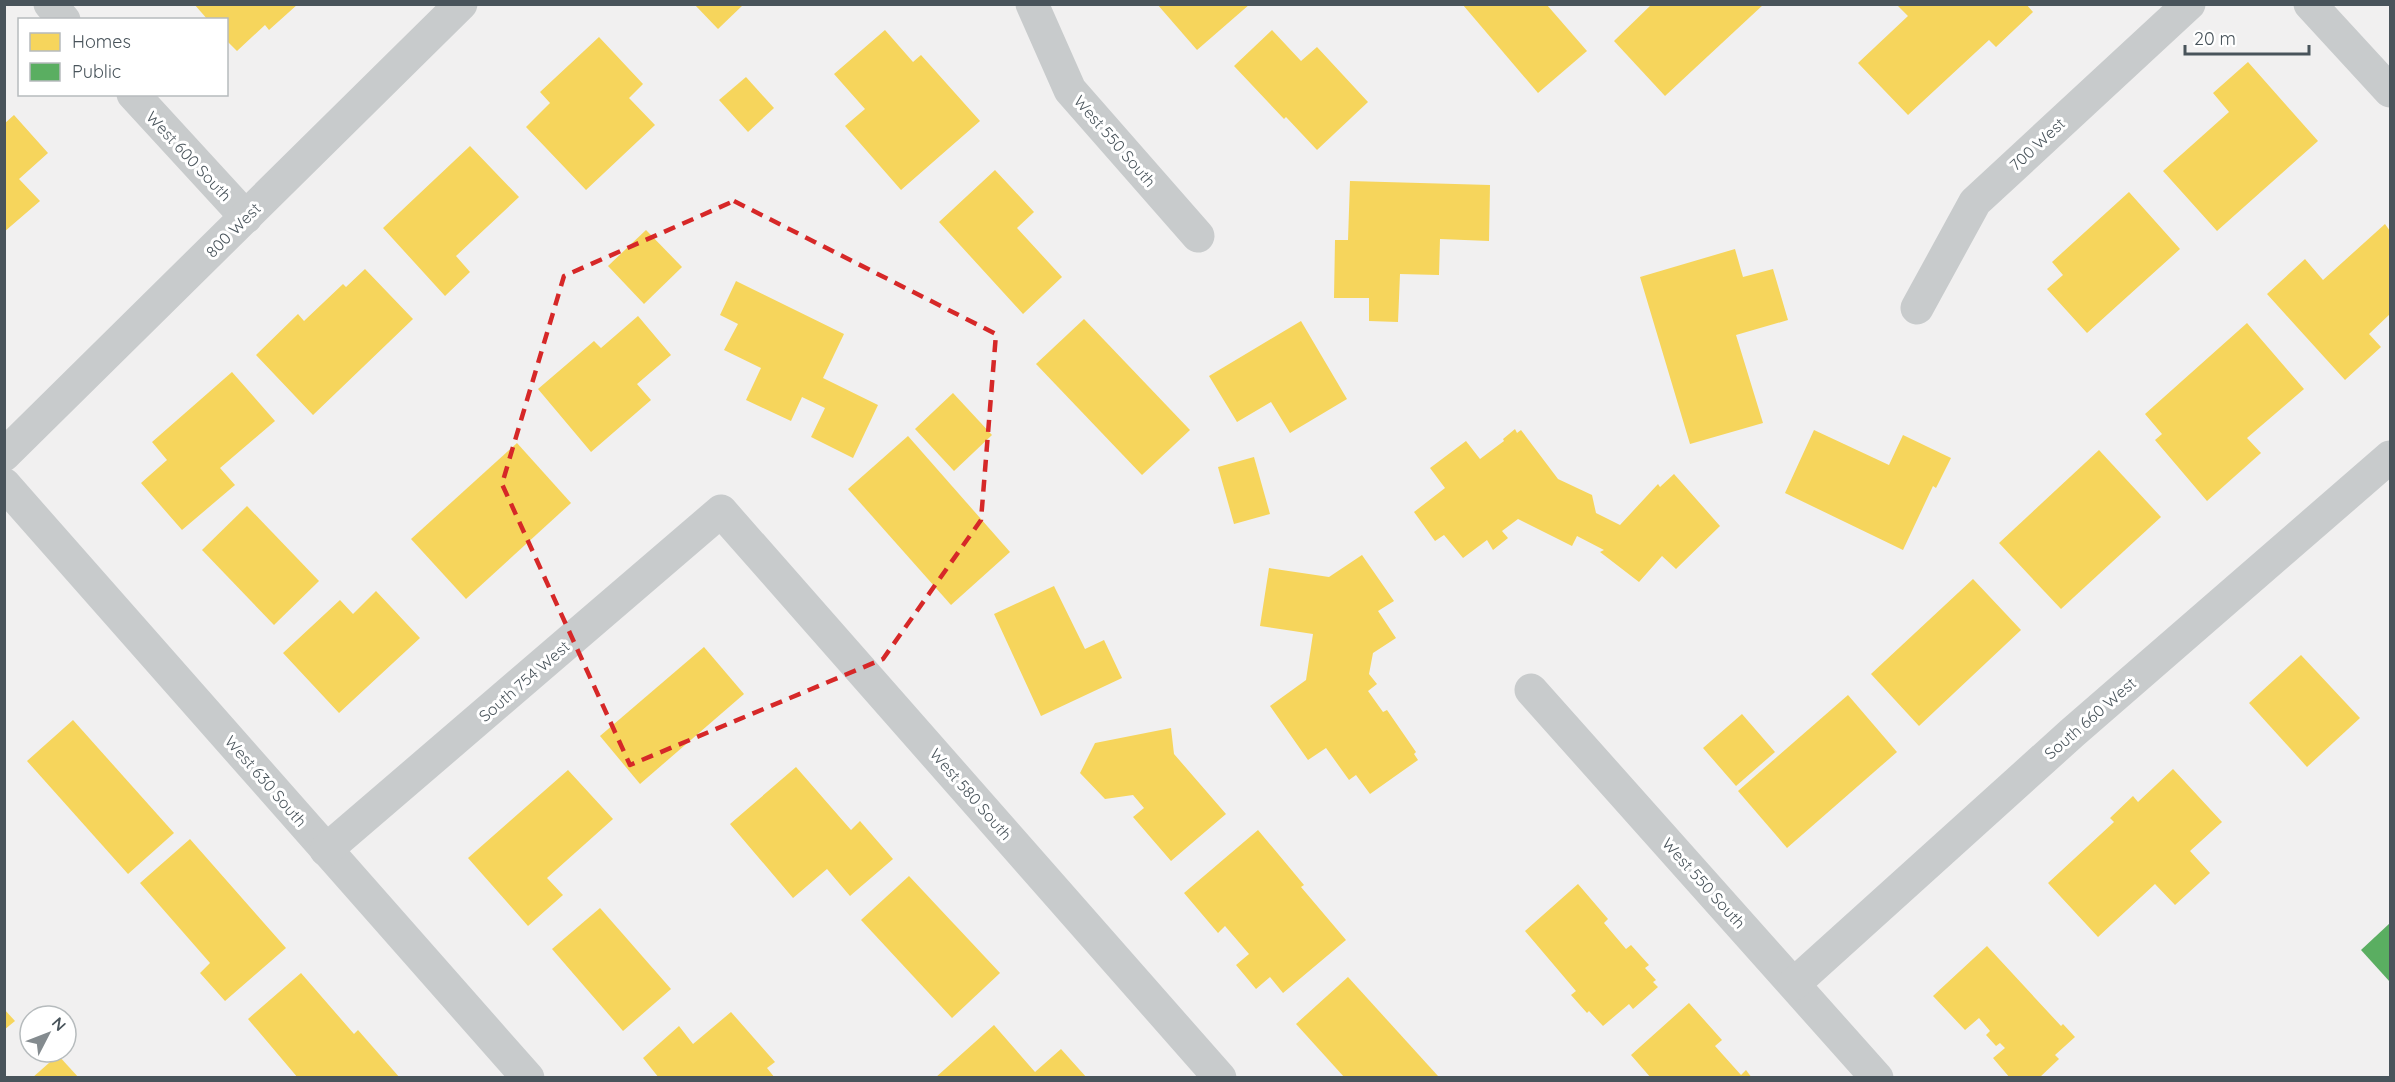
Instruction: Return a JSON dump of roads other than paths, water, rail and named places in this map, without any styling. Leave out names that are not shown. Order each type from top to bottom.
[{"type":"street","points":[[50,4],[62,18]]},
{"type":"street","name":"800 West","points":[[4,455],[461,4]]},
{"type":"street","name":"West 550 South","points":[[1032,4],[1070,90],[1198,236]]},
{"type":"street","name":"700 West","points":[[1917,308],[1975,202],[2189,4]]},
{"type":"street","points":[[2310,4],[2391,91]]},
{"type":"street","name":"West 600 South","points":[[135,96],[246,217]]},
{"type":"street","name":"South 660 West","points":[[1794,984],[2072,733],[2391,457]]},
{"type":"street","name":"West 630 South","points":[[4,484],[528,1077]]},
{"type":"street","name":"South 754 West","points":[[326,850],[722,511]]},
{"type":"street","name":"West 580 South","points":[[722,511],[1220,1077]]},
{"type":"street","name":"West 550 South","points":[[1531,690],[1877,1077]]}]
